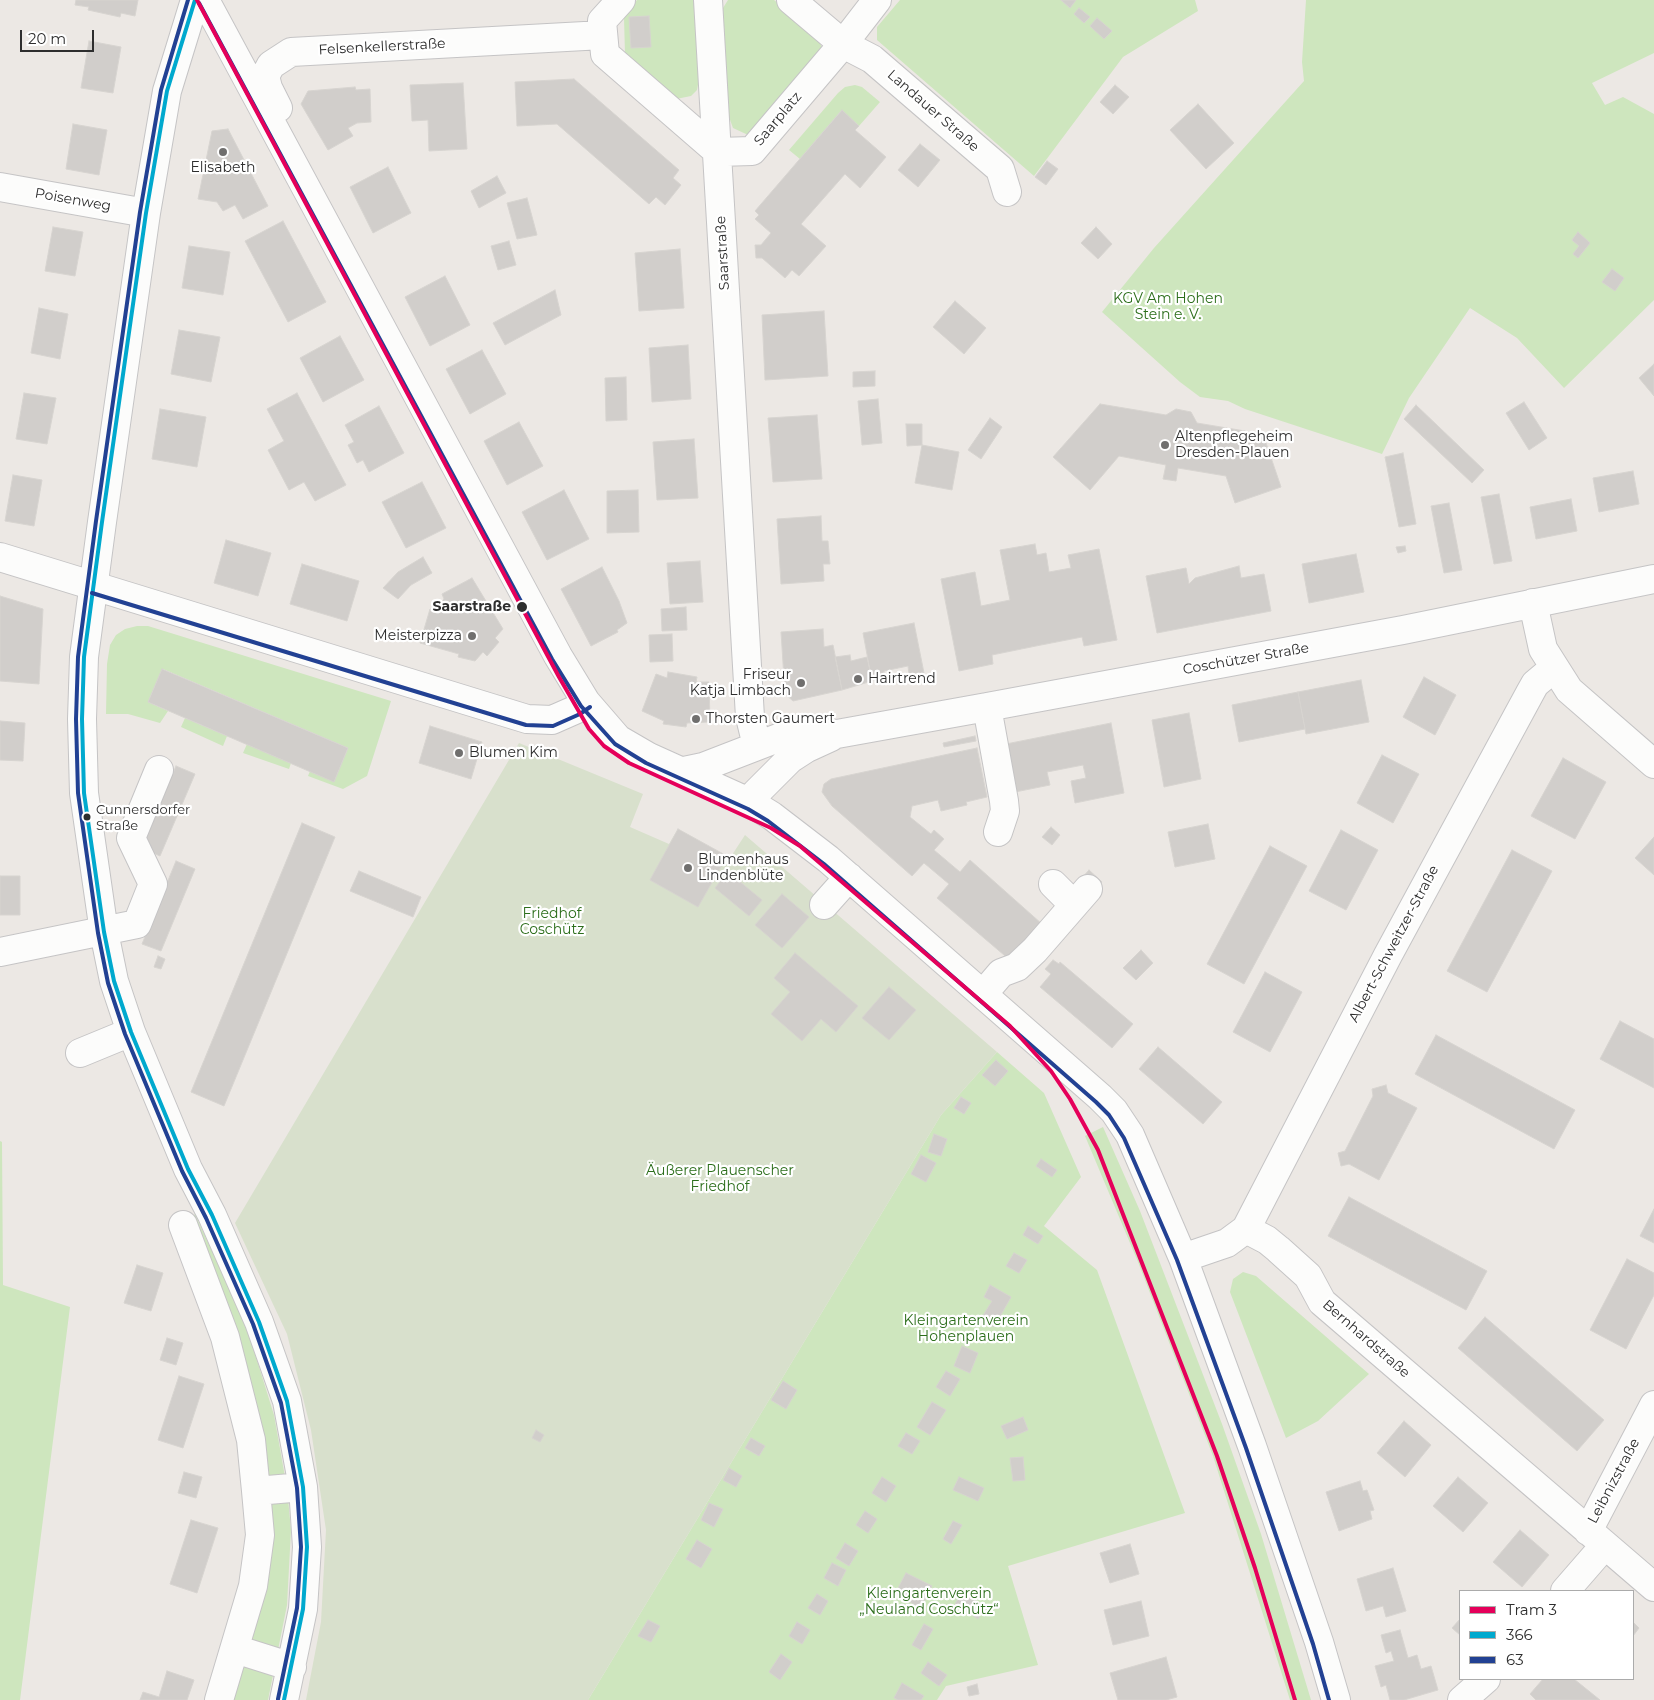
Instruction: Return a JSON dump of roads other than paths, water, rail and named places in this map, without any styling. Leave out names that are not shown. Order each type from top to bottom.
[{"type":"street","points":[[195,0],[167,91],[146,213],[84,657],[82,719],[84,793],[104,932],[114,981],[131,1032],[188,1169],[212,1215],[260,1322],[287,1401],[303,1487],[306,1556],[303,1609],[284,1700]]},
{"type":"street","points":[[205,0],[558,656],[586,702],[618,739],[649,757],[684,771],[751,803],[772,816],[849,878],[983,994],[1114,1111],[1130,1135],[1144,1162],[1183,1258],[1252,1446],[1319,1642],[1336,1700]]},
{"type":"street","points":[[621,0],[602,21],[605,54],[718,152]]},
{"type":"street","name":"Saarstraße","points":[[708,0],[750,717],[757,746]]},
{"type":"street","points":[[792,0],[843,44]]},
{"type":"street","name":"Saarplatz","points":[[718,152],[752,151],[843,44],[877,0]]},
{"type":"street","name":"Felsenkellerstraße","points":[[294,164],[288,127],[268,88],[265,76],[271,65],[291,52],[603,35]]},
{"type":"street","name":"Landauer Straße","points":[[843,44],[872,59],[1000,169],[1008,192]]},
{"type":"street","name":"Poisenweg","points":[[0,187],[146,213]]},
{"type":"street","points":[[0,557],[527,719],[552,720],[577,709],[586,702]]},
{"type":"street","name":"Coschützer Straße","points":[[684,771],[703,767],[757,746],[804,732],[837,734],[1654,579]]},
{"type":"street","points":[[1533,603],[1543,650],[1569,690],[1654,764]]},
{"type":"street","name":"Albert-Schweitzer-Straße","points":[[1246,1228],[1388,955],[1533,689],[1554,668]]},
{"type":"street","points":[[986,707],[1005,811],[998,832]]},
{"type":"street","name":"Coschützer Straße","points":[[751,803],[756,793],[790,758],[837,734]]},
{"type":"street","points":[[0,952],[137,924],[153,884],[131,838],[159,770]]},
{"type":"street","points":[[824,905],[849,878]]},
{"type":"street","points":[[983,994],[1001,973],[1016,966],[1035,950],[1080,896],[1052,884]]},
{"type":"street","points":[[80,1052],[131,1032]]},
{"type":"street","points":[[183,1225],[225,1337],[251,1440],[260,1535],[254,1586],[219,1700]]},
{"type":"street","points":[[1183,1258],[1227,1243],[1246,1228]]},
{"type":"street","name":"Bernhardstraße","points":[[1246,1228],[1267,1240],[1308,1276],[1322,1302],[1654,1588]]},
{"type":"street","points":[[225,1337],[260,1322]]},
{"type":"street","name":"Leibnizstraße","points":[[1566,1590],[1596,1538],[1654,1405]]},
{"type":"street","points":[[256,1491],[303,1487]]},
{"type":"street","points":[[235,1649],[292,1667]]},
{"type":"street","points":[[1462,1700],[1485,1680]]},
{"type":"tram line","name":"3","points":[[197,0],[559,677],[589,729],[604,746],[629,763],[771,828],[800,846],[1010,1026],[1051,1071],[1070,1099],[1098,1150],[1217,1456],[1255,1568],[1295,1700]]},
{"type":"place","name":"Elisabeth","points":[[223,152]]},
{"type":"place","name":"Altenpflegeheim Dresden-Plauen","points":[[1165,445]]},
{"type":"place","name":"Saarstraße","points":[[522,607]]},
{"type":"place","name":"Meisterpizza","points":[[472,636]]},
{"type":"place","name":"Hairtrend","points":[[858,679]]},
{"type":"place","name":"Friseur Katja Limbach","points":[[801,683]]},
{"type":"place","name":"Thorsten Gaumert","points":[[696,719]]},
{"type":"place","name":"Blumen Kim","points":[[459,753]]},
{"type":"place","name":"Cunnersdorfer Straße","points":[[87,817]]},
{"type":"place","name":"Blumenhaus Lindenblüte","points":[[688,868]]},
{"type":"park label","name":"KGV Am Hohen Stein e. V.","points":[[1168,308]]},
{"type":"park label","name":"Friedhof Coschütz","points":[[552,922]]},
{"type":"park label","name":"Äußerer Plauenscher Friedhof","points":[[720,1180]]},
{"type":"park label","name":"Kleingartenverein Hohenplauen","points":[[966,1329]]},
{"type":"park label","name":"Kleingartenverein „Neuland Coschütz“","points":[[929,1602]]}]
